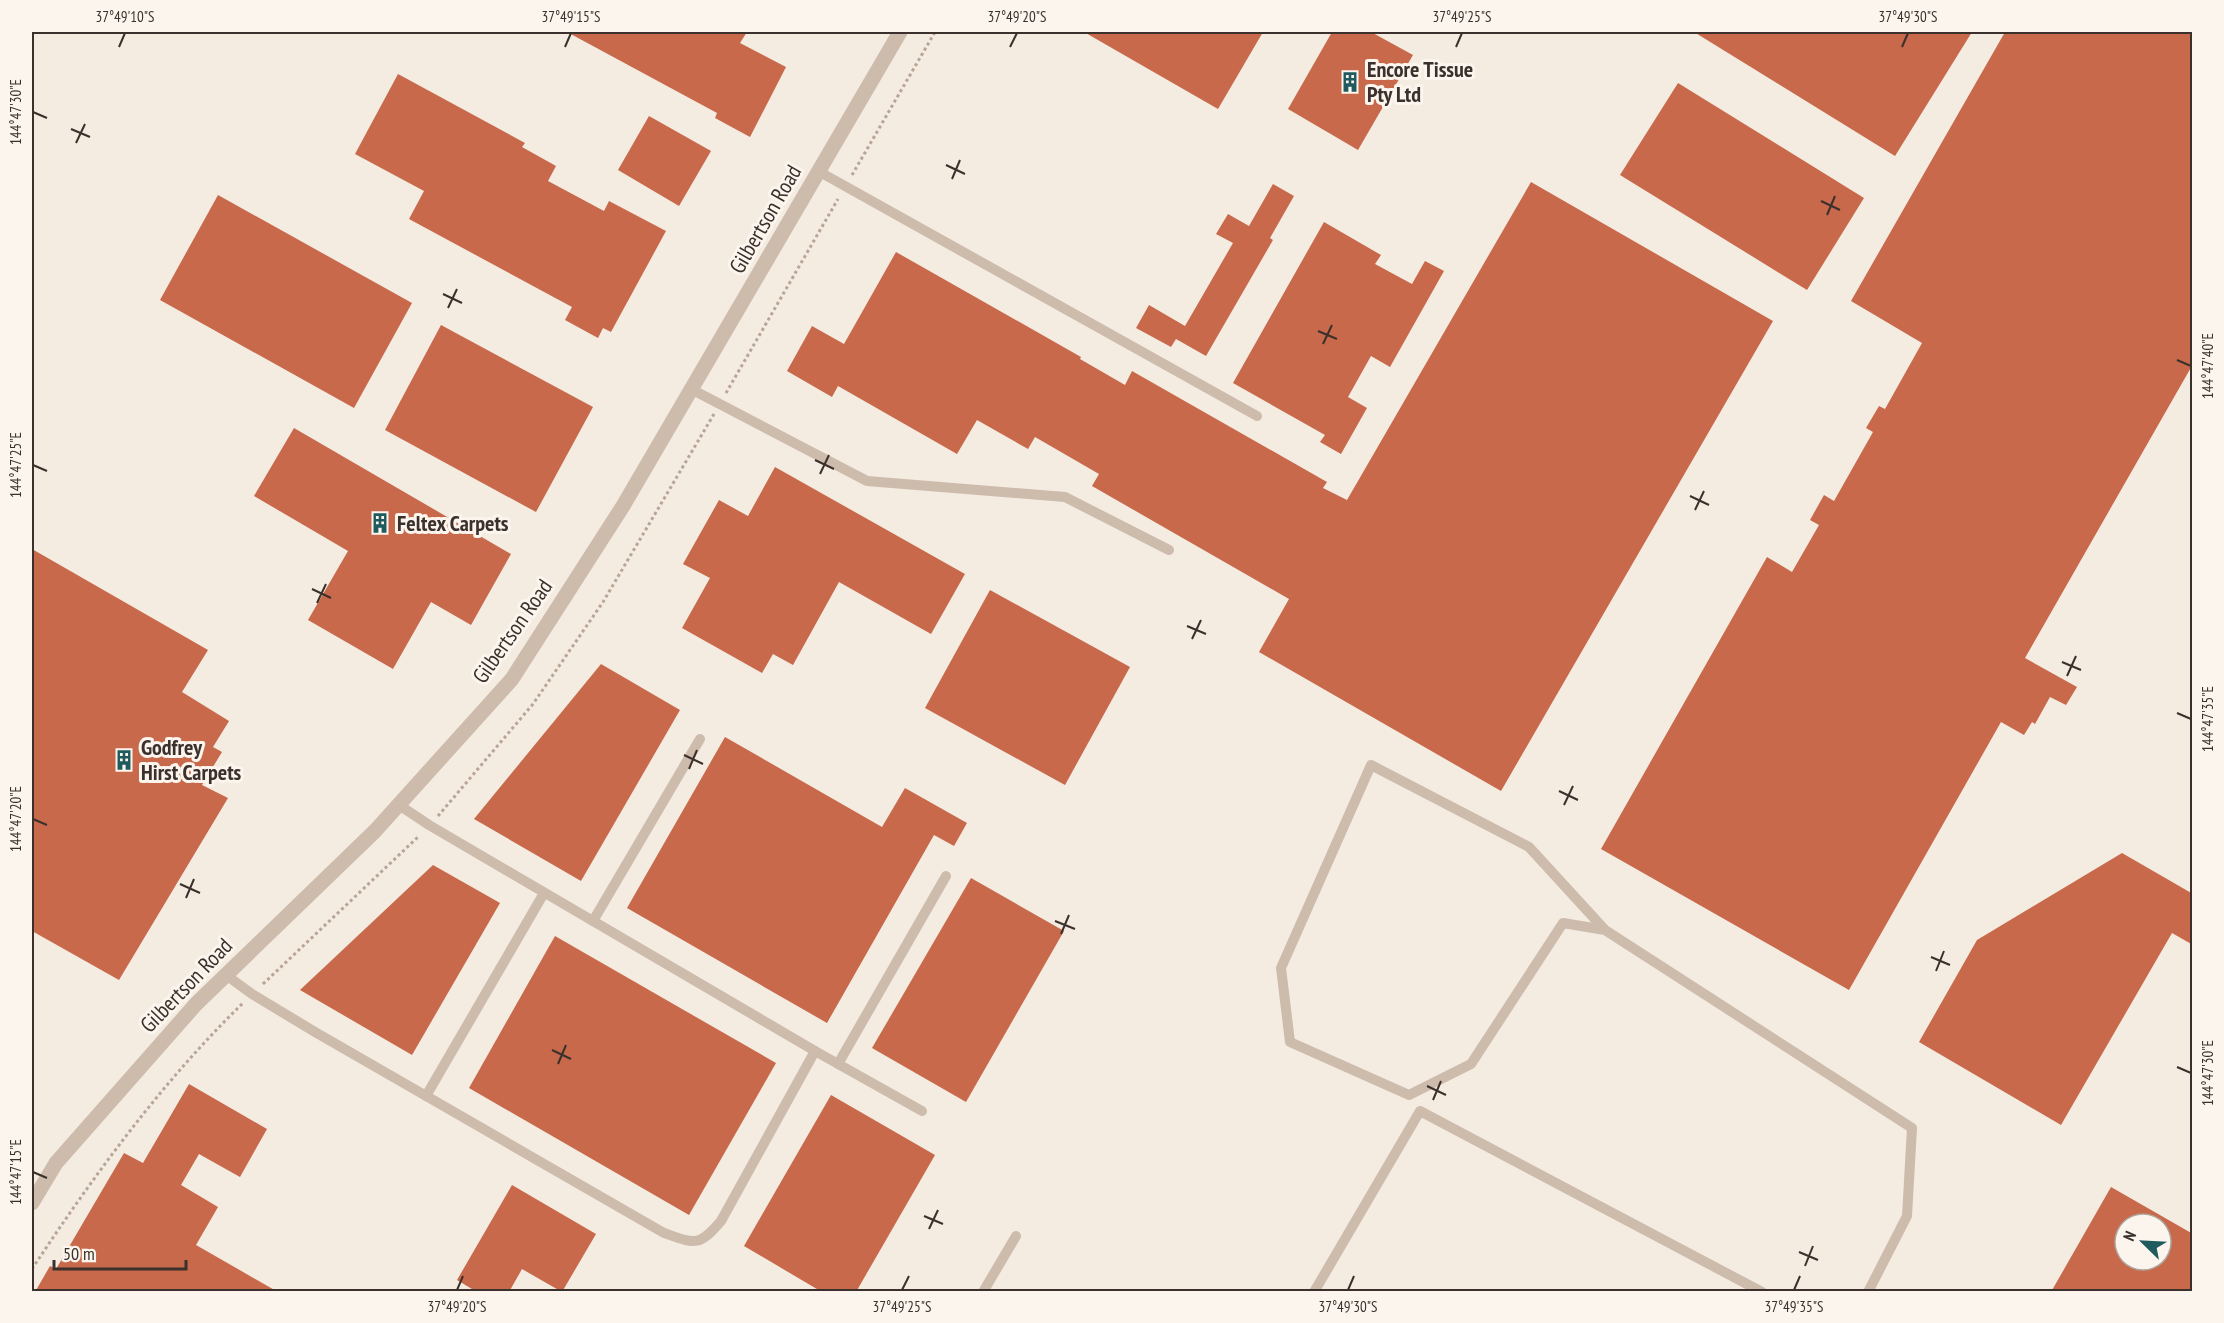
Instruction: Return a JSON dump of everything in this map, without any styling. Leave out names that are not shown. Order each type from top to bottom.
[{"type":"street","name":"Gilbertson Road","points":[[32,1203],[56,1163],[196,1004],[375,831],[512,679],[622,506],[900,32]]},
{"type":"lane","points":[[818,171],[1257,416]]},
{"type":"lane","points":[[691,389],[867,481],[1065,497],[1169,550]]},
{"type":"lane","points":[[593,921],[700,739]]},
{"type":"lane","points":[[1605,930],[1563,923],[1471,1064],[1409,1095],[1290,1042],[1281,968],[1371,765],[1529,847],[1605,930],[1912,1128],[1907,1216],[1868,1292]]},
{"type":"lane","points":[[399,805],[429,825],[815,1051],[922,1111]]},
{"type":"lane","points":[[838,1064],[946,876]]},
{"type":"lane","points":[[426,1096],[544,892]]},
{"type":"lane","points":[[226,975],[252,994],[426,1096],[664,1233],[689,1242],[707,1237],[721,1221],[815,1051]]},
{"type":"lane","points":[[1314,1292],[1420,1111],[1740,1287],[1762,1292]]},
{"type":"lane","points":[[983,1292],[1016,1236]]},
{"type":"building","points":[[567,32],[747,32],[740,43],[786,67],[750,137],[715,118],[717,113]]},
{"type":"building","points":[[1084,32],[1263,32],[1218,109]]},
{"type":"building","name":"Encore Tissue Pty Ltd","points":[[1332,32],[1371,32],[1413,55],[1358,150],[1288,109]]},
{"type":"building","points":[[1694,32],[1972,32],[1895,156]]},
{"type":"building","points":[[2005,32],[2193,32],[2193,364],[2025,658],[2077,687],[2066,705],[2050,697],[2035,724],[2032,722],[2024,735],[2001,722],[1849,990],[1601,849],[1767,557],[1792,572],[1819,525],[1810,520],[1824,495],[1834,501],[1873,432],[1866,428],[1879,406],[1885,409],[1922,343],[1851,301]]},
{"type":"building","points":[[398,74],[525,143],[522,147],[556,166],[548,181],[604,211],[609,201],[666,231],[611,332],[603,328],[598,338],[565,320],[572,307],[409,219],[424,191],[355,154]]},
{"type":"building","points":[[1678,83],[1864,198],[1807,290],[1620,175]]},
{"type":"building","points":[[649,116],[711,151],[679,206],[618,170]]},
{"type":"building","points":[[1531,182],[1773,321],[1501,791],[1259,652],[1289,599],[1092,486],[1099,474],[1035,437],[1028,449],[977,420],[957,454],[838,386],[832,397],[787,371],[812,326],[844,344],[896,252],[1081,357],[1080,359],[1125,385],[1132,371],[1327,482],[1323,488],[1347,500]]},
{"type":"building","points":[[1273,184],[1294,196],[1270,238],[1273,240],[1206,356],[1176,339],[1171,347],[1136,328],[1149,305],[1185,326],[1233,243],[1216,234],[1228,214],[1249,226]]},
{"type":"building","points":[[218,195],[412,303],[354,408],[160,300]]},
{"type":"building","points":[[1324,222],[1381,255],[1375,264],[1412,284],[1425,261],[1444,271],[1390,367],[1371,356],[1348,397],[1367,408],[1341,454],[1320,442],[1325,435],[1233,383]]},
{"type":"building","points":[[441,325],[593,407],[536,512],[385,430]]},
{"type":"building","name":"Feltex Carpets","points":[[294,428],[511,554],[471,625],[431,602],[393,669],[308,620],[348,551],[254,496]]},
{"type":"building","points":[[775,467],[965,574],[931,634],[839,582],[793,665],[773,654],[762,673],[682,628],[710,578],[683,564],[719,500],[748,516]]},
{"type":"building","name":"Godfrey Hirst Carpets","points":[[32,549],[208,650],[182,692],[229,721],[213,747],[222,752],[202,785],[228,798],[119,980],[32,931]]},
{"type":"building","points":[[990,590],[1130,667],[1065,785],[925,708]]},
{"type":"building","points":[[601,664],[680,710],[581,881],[474,819]]},
{"type":"building","points":[[725,737],[882,827],[905,788],[967,823],[954,846],[934,835],[827,1023],[627,908]]},
{"type":"building","points":[[2122,853],[2193,894],[2193,945],[2172,933],[2061,1125],[1919,1042],[1977,940]]},
{"type":"building","points":[[433,865],[500,903],[412,1055],[300,990]]},
{"type":"building","points":[[971,878],[1064,931],[966,1102],[872,1048]]},
{"type":"building","points":[[555,936],[776,1063],[689,1215],[469,1088]]},
{"type":"building","points":[[189,1084],[267,1129],[240,1177],[199,1154],[181,1185],[218,1207],[196,1245],[278,1292],[35,1292],[50,1266],[56,1269],[124,1153],[143,1163]]},
{"type":"building","points":[[831,1095],[935,1155],[856,1292],[822,1292],[744,1246]]},
{"type":"building","points":[[512,1185],[596,1234],[562,1292],[522,1269],[509,1292],[477,1292],[457,1280]]},
{"type":"building","points":[[2111,1187],[2155,1212],[2113,1212],[2113,1272],[2173,1272],[2173,1223],[2193,1234],[2193,1292],[2051,1292]]},
{"type":"place","name":"Encore Tissue Pty Ltd","points":[[1350,82]]},
{"type":"place","name":"Feltex Carpets","points":[[380,523]]},
{"type":"place","name":"Godfrey Hirst Carpets","points":[[124,760]]}]
